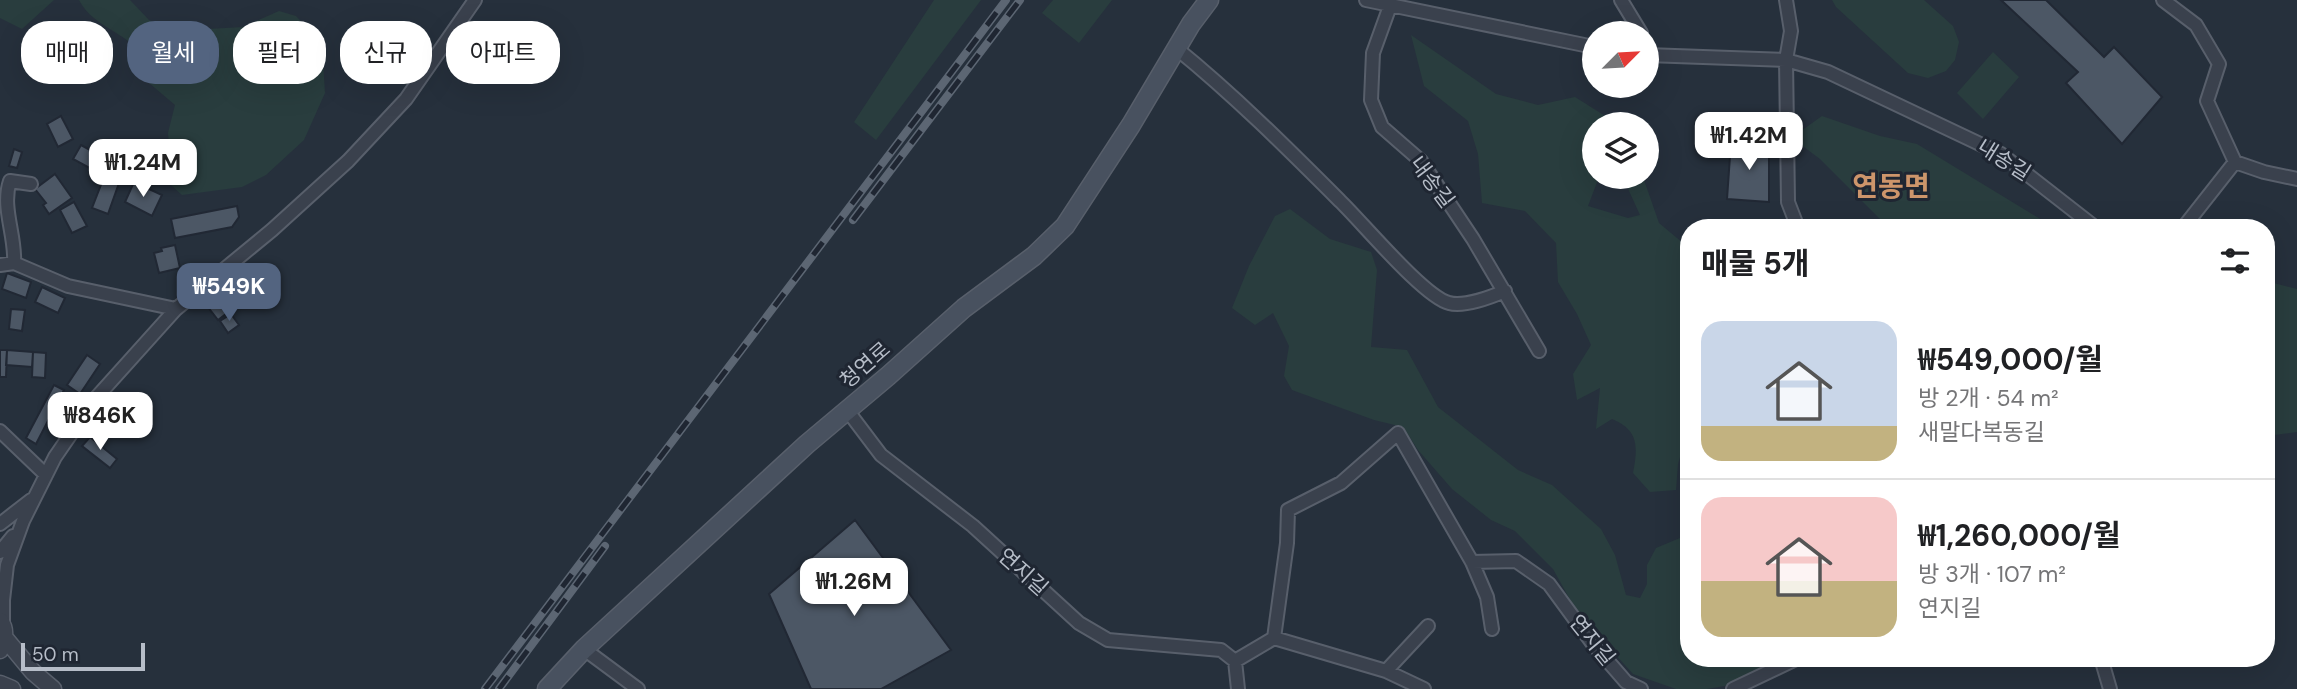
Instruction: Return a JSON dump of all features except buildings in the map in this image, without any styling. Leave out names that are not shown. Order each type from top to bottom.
[{"type":"main road","name":"청연로","points":[[547,689],[584,649],[807,444],[964,308],[1034,256],[1065,226],[1209,0]]},
{"type":"street","points":[[53,689],[33,672],[2,633],[7,565],[23,521],[55,457],[95,399],[176,309],[272,230],[348,161],[406,99],[475,0]]},
{"type":"street","points":[[1366,0],[1582,45]]},
{"type":"street","points":[[1621,0],[1634,21]]},
{"type":"street","points":[[1786,0],[1791,31],[1786,60],[1788,202],[1795,219]]},
{"type":"street","points":[[2163,0],[2196,25],[2219,64],[2207,101],[2235,162],[2297,179]]},
{"type":"street","name":"내송길","points":[[1390,6],[1373,53],[1371,100],[1382,127],[1421,161],[1505,291],[1539,351]]},
{"type":"street","points":[[1176,48],[1232,95],[1342,202],[1422,286],[1449,303],[1483,301],[1505,291]]},
{"type":"street","name":"내송길","points":[[1659,55],[1786,60],[1828,72],[2001,154],[2084,219]]},
{"type":"street","points":[[2190,219],[2235,162]]},
{"type":"street","points":[[14,263],[15,251],[9,223],[7,190],[10,181],[31,184]]},
{"type":"street","points":[[0,265],[14,263],[68,286],[176,309]]},
{"type":"street","name":"연지길","points":[[847,410],[881,455],[973,526],[1079,623],[1108,640],[1221,650],[1235,661]]},
{"type":"street","points":[[0,431],[46,475]]},
{"type":"street","points":[[1274,638],[1289,510],[1341,483],[1398,433],[1472,562],[1487,597],[1492,629]]},
{"type":"street","points":[[0,524],[34,498]]},
{"type":"street","points":[[0,552],[23,521]]},
{"type":"street","name":"연지길","points":[[1472,562],[1516,561],[1549,584],[1593,645],[1626,682],[1641,689]]},
{"type":"street","points":[[1386,671],[1428,626]]},
{"type":"street","points":[[1238,689],[1235,661],[1274,638],[1386,671],[1424,689]]},
{"type":"street","points":[[584,649],[638,689]]},
{"type":"street","points":[[1733,689],[1779,667]]},
{"type":"street","points":[[2104,667],[2110,689]]},
{"type":"street","points":[[0,684],[12,689]]},
{"type":"green space","points":[[0,0],[54,0],[31,21],[21,21],[21,28],[0,18]]},
{"type":"green space","points":[[79,0],[130,0],[151,21],[127,21],[127,40],[113,31],[113,21],[98,21]]},
{"type":"green space","points":[[934,0],[981,0],[876,140],[854,122]]},
{"type":"green space","points":[[1053,0],[1112,0],[1079,43],[1042,13]]},
{"type":"green space","points":[[1832,0],[1924,0],[1953,26],[1959,42],[1955,60],[1946,71],[1928,78],[1908,73],[1836,7]]},
{"type":"green space","points":[[279,11],[296,16],[301,21],[256,21]]},
{"type":"green space","points":[[219,28],[233,28],[233,84],[324,84],[325,93],[304,140],[266,175],[242,187],[182,195],[162,177],[171,170],[168,133],[175,105],[150,84],[219,84]]},
{"type":"green space","points":[[1411,35],[1496,94],[1538,105],[1575,97],[1599,112],[1582,112],[1582,189],[1594,189],[1588,206],[1628,218],[1640,215],[1628,189],[1647,189],[1659,223],[1680,240],[1680,457],[1676,490],[1650,492],[1633,473],[1636,447],[1632,434],[1621,423],[1612,419],[1596,429],[1600,388],[1577,400],[1573,374],[1591,345],[1558,282],[1556,243],[1525,211],[1482,203],[1478,154],[1468,121],[1424,86]]},
{"type":"green space","points":[[1993,52],[2019,77],[1983,119],[1957,93]]},
{"type":"green space","points":[[1822,116],[1880,136],[1917,144],[2040,219],[1880,219],[1820,159],[1800,144],[1801,131]]},
{"type":"green space","points":[[1290,209],[1330,239],[1371,252],[1377,270],[1371,347],[1407,350],[1438,407],[1518,470],[1552,485],[1601,529],[1615,555],[1626,595],[1640,598],[1647,584],[1647,565],[1656,548],[1680,538],[1680,667],[1770,667],[1748,682],[1707,689],[1676,689],[1633,674],[1577,612],[1553,569],[1515,531],[1491,520],[1452,489],[1418,450],[1403,427],[1374,420],[1292,390],[1284,376],[1289,346],[1273,313],[1255,325],[1232,308],[1249,266],[1275,216]]},
{"type":"green space","points":[[2275,283],[2297,289],[2297,432],[2275,435]]},
{"type":"railway","points":[[485,689],[1006,0]]},
{"type":"railway","points":[[853,220],[1020,0]]},
{"type":"railway","points":[[499,689],[605,546]]},
{"type":"district","name":"연동면","points":[[1891,186]]}]
